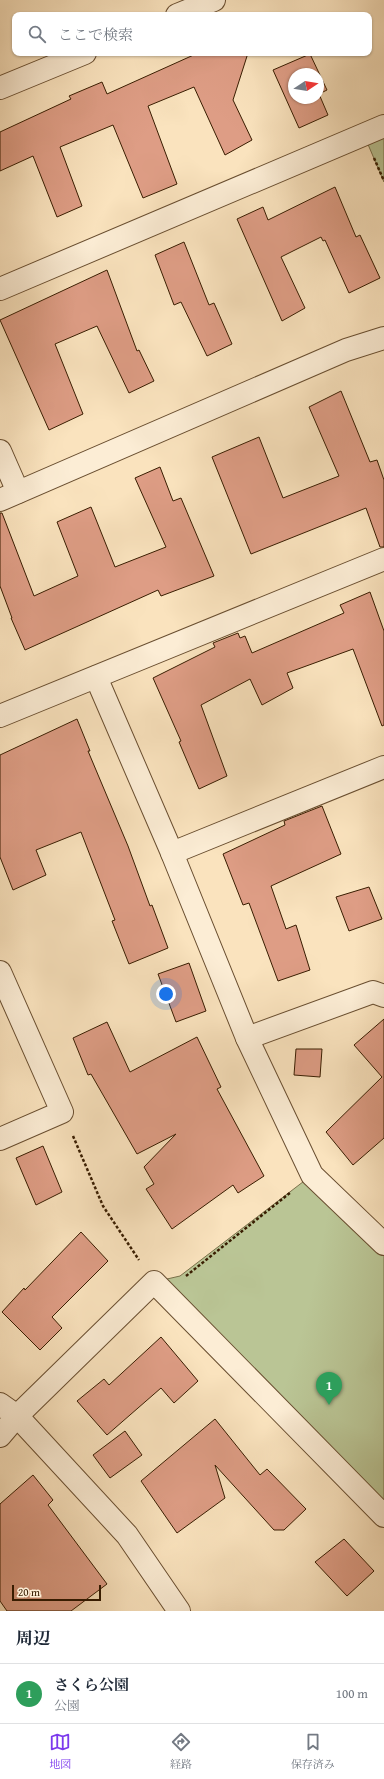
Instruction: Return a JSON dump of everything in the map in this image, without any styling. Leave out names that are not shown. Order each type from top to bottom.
[{"type":"street","points":[[184,12],[214,0]]},
{"type":"street","points":[[0,88],[78,56]]},
{"type":"street","points":[[0,289],[384,126]]},
{"type":"street","points":[[0,451],[9,496],[346,350],[384,338]]},
{"type":"street","points":[[0,716],[384,559]]},
{"type":"street","points":[[96,677],[172,853],[247,1038],[312,1175],[384,1244]]},
{"type":"street","points":[[172,853],[384,767]]},
{"type":"street","points":[[0,972],[62,1112],[0,1140]]},
{"type":"street","points":[[247,1038],[373,992],[384,996]]},
{"type":"street","points":[[0,1436],[8,1410],[160,1288],[384,1516]]},
{"type":"street","points":[[8,1410],[127,1535],[179,1611]]},
{"type":"path","points":[[62,1112],[104,1206],[160,1288],[312,1175]]},
{"type":"green space","points":[[384,126],[384,182],[364,135]]},
{"type":"green space","points":[[312,1175],[384,1244],[384,1516],[154,1282],[180,1276]]},
{"type":"building","points":[[191,56],[247,56],[233,100],[252,140],[225,155],[194,87],[148,106],[177,184],[143,198],[113,125],[60,147],[82,206],[57,217],[33,156],[0,171],[0,132],[71,99],[69,96],[102,82],[107,94]]},
{"type":"building","points":[[305,56],[311,56],[317,68],[288,68],[288,103],[273,70]]},
{"type":"building","points":[[324,84],[327,90],[324,92]]},
{"type":"building","points":[[288,104],[323,104],[328,115],[299,128]]},
{"type":"building","points":[[335,187],[356,237],[360,235],[380,278],[349,293],[325,240],[323,241],[321,237],[281,257],[305,308],[282,321],[237,219],[263,207],[268,220]]},
{"type":"building","points":[[184,242],[209,305],[214,303],[232,344],[207,356],[181,302],[174,305],[155,255]]},
{"type":"building","points":[[107,270],[137,351],[139,350],[154,381],[129,393],[97,326],[55,344],[83,414],[49,430],[0,320]]},
{"type":"building","points":[[341,391],[370,462],[377,460],[384,480],[384,547],[380,547],[366,508],[251,554],[212,457],[259,437],[283,498],[339,476],[309,407]]},
{"type":"building","points":[[160,467],[173,501],[181,498],[214,576],[161,596],[158,590],[25,650],[11,618],[0,586],[0,513],[2,513],[34,596],[78,576],[57,522],[91,507],[115,567],[166,547],[135,478]]},
{"type":"building","points":[[370,592],[384,631],[384,725],[382,726],[353,649],[287,673],[293,688],[262,705],[250,679],[201,705],[227,776],[199,789],[179,742],[181,741],[153,678],[215,647],[213,643],[238,633],[240,638],[245,636],[252,653],[344,613],[340,605]]},
{"type":"building","points":[[77,719],[90,751],[88,751],[128,846],[150,906],[152,905],[168,948],[129,964],[112,921],[115,920],[81,832],[36,850],[46,875],[13,890],[0,857],[0,755]]},
{"type":"building","points":[[322,806],[341,854],[271,886],[286,929],[296,925],[310,970],[278,981],[249,903],[243,905],[223,854],[285,825],[284,821]]},
{"type":"building","points":[[369,887],[382,919],[349,931],[336,897]]},
{"type":"building","points":[[189,963],[206,1011],[176,1022],[158,974]]},
{"type":"building","points":[[384,1019],[384,1138],[353,1165],[326,1132],[382,1077],[354,1045]]},
{"type":"building","points":[[107,1022],[130,1072],[197,1037],[221,1087],[217,1089],[264,1176],[238,1193],[233,1185],[172,1229],[146,1189],[154,1184],[144,1167],[176,1134],[137,1154],[91,1074],[88,1075],[73,1038]]},
{"type":"building","points":[[296,1049],[322,1049],[320,1077],[294,1075]]},
{"type":"building","points":[[43,1146],[62,1192],[36,1205],[16,1158]]},
{"type":"building","points":[[81,1232],[108,1261],[52,1317],[62,1328],[40,1350],[2,1312],[24,1288],[25,1290]]},
{"type":"building","points":[[161,1337],[198,1381],[174,1403],[161,1388],[107,1435],[77,1401],[104,1379],[109,1385]]},
{"type":"building","points":[[215,1419],[260,1475],[267,1469],[306,1509],[284,1530],[274,1530],[215,1465],[225,1498],[177,1533],[141,1481]]},
{"type":"building","points":[[125,1431],[142,1455],[110,1478],[93,1455]]},
{"type":"building","points":[[33,1475],[53,1500],[48,1505],[107,1584],[71,1611],[7,1611],[0,1601],[0,1504]]},
{"type":"building","points":[[344,1539],[374,1571],[347,1596],[315,1562]]},
{"type":"place","name":"さくら公園","points":[[329,1405]]}]
